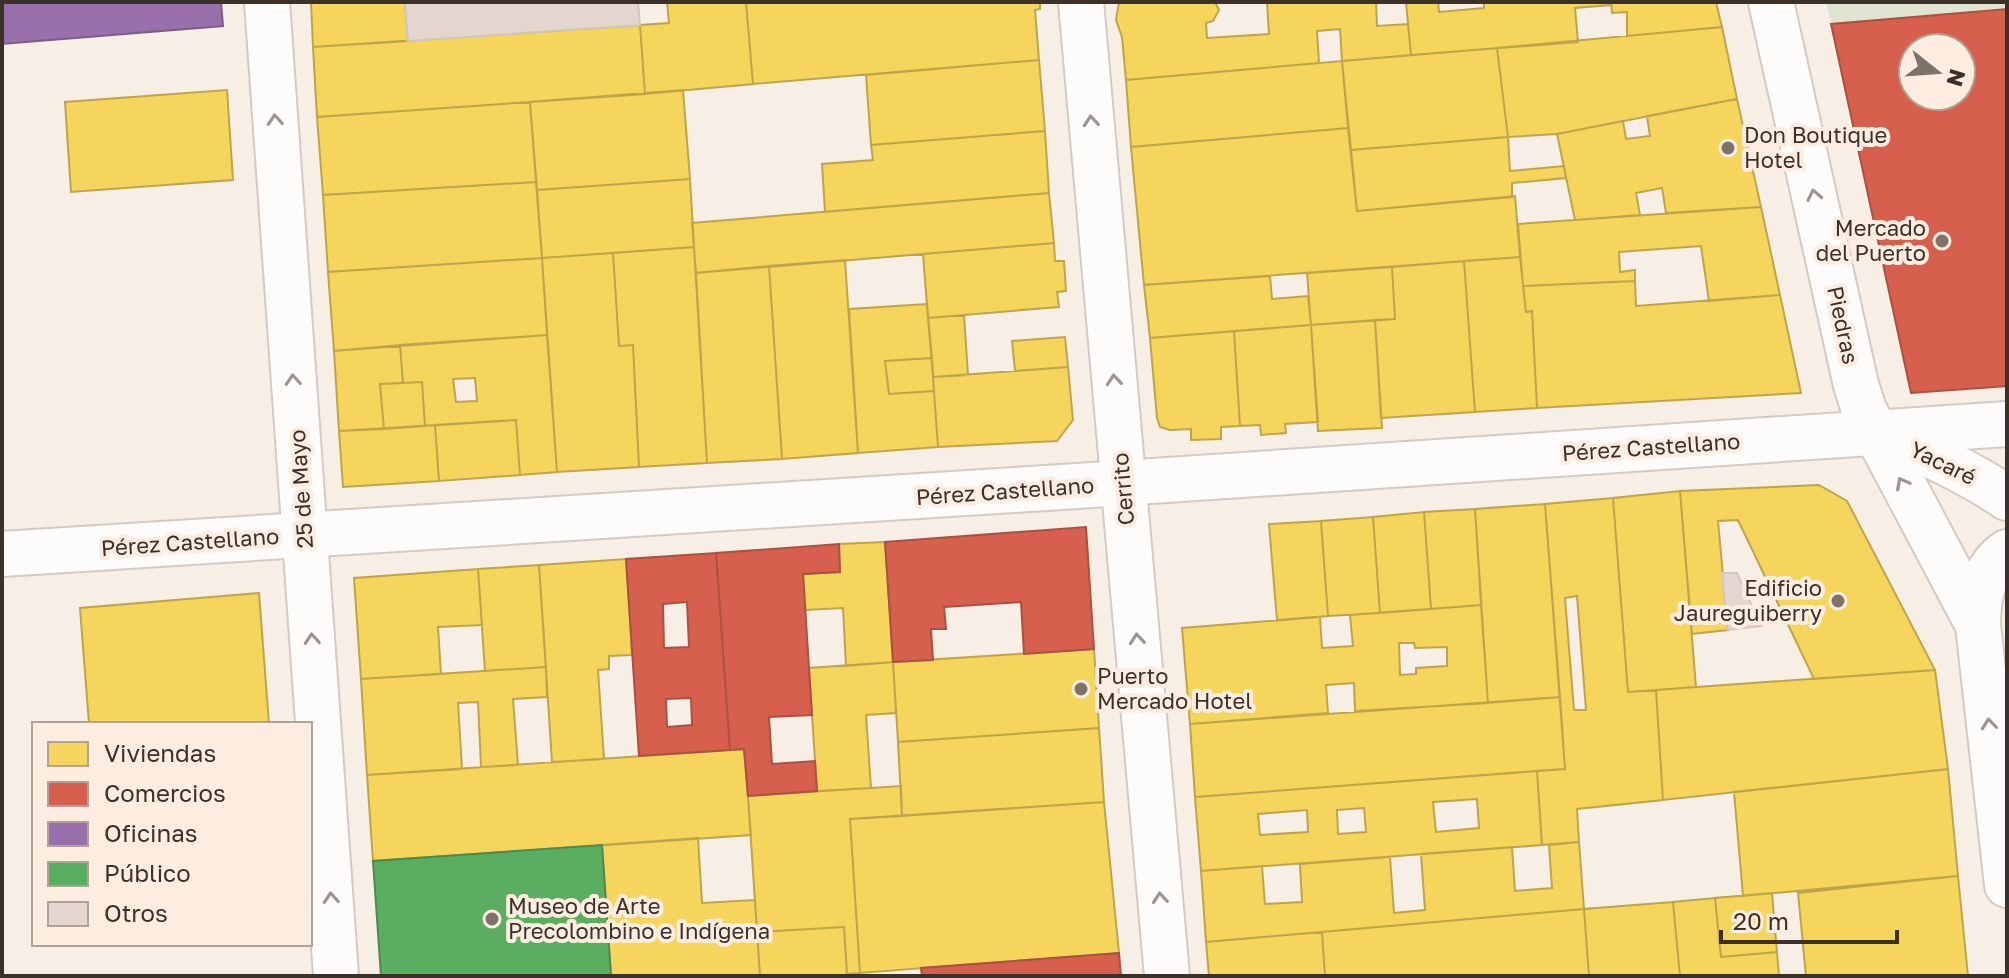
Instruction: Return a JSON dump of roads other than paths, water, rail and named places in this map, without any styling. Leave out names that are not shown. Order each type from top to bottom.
[{"type":"street","name":"25 de Mayo","points":[[267,2],[336,976]]},
{"type":"street","name":"Cerrito","points":[[1081,2],[1167,976]]},
{"type":"street","name":"Piedras","points":[[1771,2],[1856,385],[1875,432],[1978,625]]},
{"type":"street","name":"Pérez Castellano","points":[[2,554],[2007,424]]},
{"type":"street","name":"Yacaré","points":[[1875,432],[1943,460],[1975,476],[2007,498]]},
{"type":"street","name":"Piedras","points":[[2007,552],[1991,568],[1982,586],[1978,606],[2007,885]]},
{"type":"place","name":"Don Boutique Hotel","points":[[1728,148]]},
{"type":"place","name":"Mercado del Puerto","points":[[1942,241]]},
{"type":"place","name":"Edificio Jaureguiberry","points":[[1838,601]]},
{"type":"place","name":"Puerto Mercado Hotel","points":[[1081,689]]},
{"type":"place","name":"Museo de Arte Precolombino e Indígena","points":[[492,919]]}]
